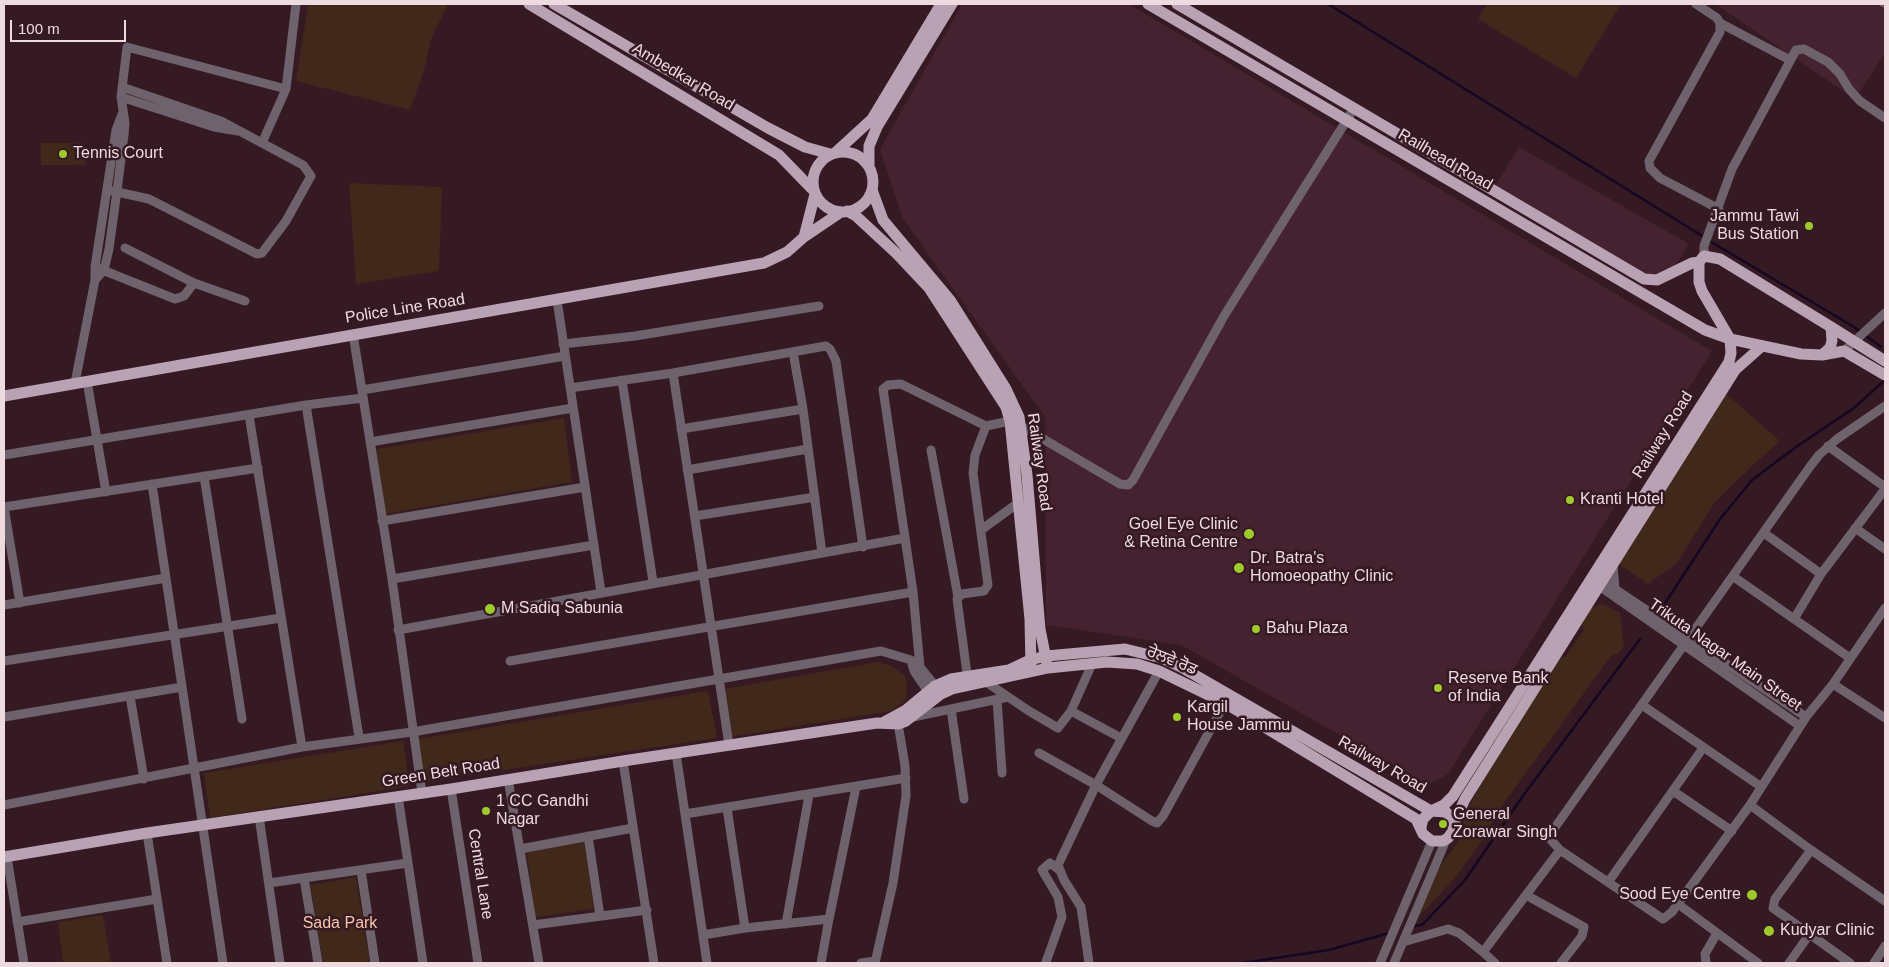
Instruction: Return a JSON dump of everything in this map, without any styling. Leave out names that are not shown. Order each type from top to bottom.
[{"type":"main road","name":"Ambedkar Road","points":[[529,4],[779,155],[814,191]]},
{"type":"main road","points":[[554,4],[768,128],[805,147],[833,153],[853,153],[869,166]]},
{"type":"main road","points":[[804,237],[814,191],[814,173],[820,161],[833,153],[872,119],[941,4]]},
{"type":"main road","points":[[844,212],[856,209],[866,201],[872,190],[869,146],[877,127],[952,4]]},
{"type":"main road","name":"Railhead Road","points":[[1148,4],[1705,330],[1761,347],[1801,354],[1822,355],[1844,351]]},
{"type":"main road","name":"Railhead Road","points":[[1177,4],[1353,110],[1644,279],[1657,280],[1692,263],[1702,255]]},
{"type":"main road","points":[[1445,179],[1453,167]]},
{"type":"main road","name":"Railway Road","points":[[872,190],[883,220],[934,278],[1006,389],[1016,409],[1016,423],[1040,629],[1047,662]]},
{"type":"main road","points":[[814,191],[827,208],[844,212],[897,254],[929,288],[998,392],[1016,423],[1018,503],[1030,619],[1031,666],[986,682],[968,681]]},
{"type":"main road","name":"Police Line Road","points":[[4,396],[764,263],[787,252],[804,237],[844,212]]},
{"type":"main road","points":[[1730,339],[1702,291],[1699,282],[1702,255],[1720,258],[1733,265],[1831,327],[1857,341],[1878,361],[1885,374]]},
{"type":"main road","points":[[1822,355],[1830,348],[1832,341],[1831,327]]},
{"type":"main road","name":"Railway Road","points":[[884,722],[897,720],[951,679],[968,681],[1047,662],[1125,649],[1162,658],[1431,811],[1444,805],[1453,796],[1597,580],[1702,414],[1728,362],[1731,353],[1730,339]]},
{"type":"main road","points":[[1454,823],[1446,812],[1431,811],[1423,819],[1421,827],[1423,834],[1432,841],[1446,840],[1453,831],[1454,823],[1465,799],[1588,602],[1597,580],[1613,564],[1702,414],[1735,370],[1761,347]]},
{"type":"main road","points":[[1844,351],[1878,361]]},
{"type":"main road","name":"ਰੇਲਵੇ ਰੋਡ","points":[[1047,662],[1137,664],[1159,671],[1225,703],[1416,819],[1421,827]]},
{"type":"main road","points":[[897,720],[913,717],[934,693]]},
{"type":"main road","name":"Green Belt Road","points":[[5,857],[147,833],[451,789],[884,722]]},
{"type":"street","points":[[262,142],[286,89],[296,4]]},
{"type":"street","points":[[1696,4],[1713,14],[1720,23],[1790,60]]},
{"type":"street","points":[[1719,209],[1660,178],[1650,168],[1649,161],[1720,32],[1720,23]]},
{"type":"street","points":[[75,383],[95,280],[99,269],[112,191],[116,130],[122,114],[121,97],[127,47],[286,89]]},
{"type":"street","points":[[1702,255],[1732,169],[1796,50],[1804,49],[1828,62],[1840,74],[1849,89],[1860,101],[1885,118]]},
{"type":"street","points":[[112,191],[149,199],[257,254],[262,253],[286,221],[311,176],[303,165],[221,121],[122,87]]},
{"type":"street","points":[[121,97],[214,127],[238,130]]},
{"type":"street","points":[[934,693],[920,666],[906,538],[882,393],[884,387],[901,384],[986,426],[1016,423],[1120,484],[1128,485],[1133,480],[1224,316],[1353,110]]},
{"type":"street","points":[[125,248],[194,283],[245,301]]},
{"type":"street","points":[[99,269],[175,299],[184,296],[194,283]]},
{"type":"street","points":[[557,300],[600,592]]},
{"type":"street","points":[[564,344],[635,336],[819,306]]},
{"type":"street","points":[[1844,351],[1857,341],[1885,313]]},
{"type":"street","points":[[353,334],[392,579],[422,793]]},
{"type":"street","points":[[570,388],[673,373],[826,346],[834,355],[864,547]]},
{"type":"street","points":[[793,352],[803,409],[822,554]]},
{"type":"street","points":[[4,455],[306,405],[566,356]]},
{"type":"street","points":[[673,373],[729,745]]},
{"type":"street","points":[[622,380],[653,582]]},
{"type":"street","points":[[87,382],[106,492]]},
{"type":"street","points":[[306,405],[359,738]]},
{"type":"street","points":[[1484,952],[1560,850],[1551,840],[1551,834],[1686,641],[1734,577],[1809,468],[1828,446],[1885,406]]},
{"type":"street","points":[[370,442],[573,408]]},
{"type":"street","points":[[681,429],[803,409]]},
{"type":"street","points":[[249,415],[302,747]]},
{"type":"street","points":[[958,597],[984,591],[988,588],[982,530],[973,474],[975,455],[986,426]]},
{"type":"street","points":[[1794,618],[1822,574],[1885,488],[1828,446]]},
{"type":"street","points":[[688,470],[808,449]]},
{"type":"street","points":[[931,450],[958,597],[968,681]]},
{"type":"street","points":[[20,603],[4,507],[258,468]]},
{"type":"street","points":[[204,476],[242,719]]},
{"type":"street","points":[[152,484],[223,963]]},
{"type":"street","points":[[382,520],[585,487]]},
{"type":"street","points":[[695,516],[814,497]]},
{"type":"street","points":[[982,530],[1018,503]]},
{"type":"street","points":[[1855,528],[1885,549]]},
{"type":"street","points":[[1764,533],[1822,574]]},
{"type":"street","points":[[398,630],[653,582],[864,547],[906,538]]},
{"type":"street","points":[[392,579],[594,545]]},
{"type":"street","points":[[1588,602],[1613,591],[1613,564]]},
{"type":"street","points":[[1734,577],[1850,658]]},
{"type":"street","points":[[4,605],[166,578]]},
{"type":"street","name":"Trikuta Nagar Main Street","points":[[1560,850],[1609,881],[1659,918],[1667,917],[1732,831],[1800,726],[1686,641],[1597,580]]},
{"type":"street","points":[[510,661],[913,592]]},
{"type":"street","points":[[1800,726],[1833,684],[1850,658],[1882,620],[1885,608]]},
{"type":"street","points":[[4,661],[281,618]]},
{"type":"street","points":[[1686,641],[1806,717]]},
{"type":"street","points":[[4,805],[302,747],[412,732],[881,651],[911,660],[920,666]]},
{"type":"street","points":[[911,660],[914,671],[934,693]]},
{"type":"street","points":[[986,682],[1056,728],[1062,725],[1071,711],[1092,664]]},
{"type":"street","points":[[1059,870],[1061,855],[1096,785],[1159,671]]},
{"type":"street","points":[[1833,684],[1885,718]]},
{"type":"street","points":[[4,717],[182,687]]},
{"type":"street","points":[[130,696],[144,779]]},
{"type":"street","points":[[913,717],[1008,697]]},
{"type":"street","points":[[997,699],[1002,773]]},
{"type":"street","points":[[1039,753],[1096,785],[1157,823],[1160,821],[1225,703]]},
{"type":"street","points":[[1642,705],[1760,786]]},
{"type":"street","points":[[951,709],[964,800]]},
{"type":"street","points":[[1071,711],[1121,738]]},
{"type":"street","points":[[860,963],[875,962],[899,854],[906,778],[897,720]]},
{"type":"street","points":[[1609,881],[1703,748]]},
{"type":"street","points":[[676,753],[707,963]]},
{"type":"street","points":[[623,761],[654,963]]},
{"type":"street","points":[[685,814],[906,778]]},
{"type":"street","points":[[508,779],[538,963]]},
{"type":"street","points":[[821,963],[856,787]]},
{"type":"street","name":"Central Lane","points":[[451,789],[478,963]]},
{"type":"street","points":[[1673,791],[1732,831]]},
{"type":"street","points":[[786,924],[809,795]]},
{"type":"street","points":[[398,796],[422,963]]},
{"type":"street","points":[[1750,805],[1885,901]]},
{"type":"street","points":[[727,808],[745,928]]},
{"type":"street","points":[[258,816],[280,963]]},
{"type":"street","points":[[520,849],[633,828]]},
{"type":"street","points":[[147,833],[167,963]]},
{"type":"street","points":[[588,836],[600,916]]},
{"type":"street","points":[[1394,963],[1446,840]]},
{"type":"street","points":[[1380,963],[1432,841]]},
{"type":"street","points":[[1811,850],[1773,904],[1777,912],[1850,963]]},
{"type":"street","points":[[5,857],[24,963]]},
{"type":"street","points":[[269,883],[408,863]]},
{"type":"street","points":[[1046,962],[1062,917],[1058,897],[1043,872],[1046,866],[1052,863],[1059,870],[1081,907],[1089,963]]},
{"type":"street","points":[[361,870],[375,963]]},
{"type":"street","points":[[304,878],[318,963]]},
{"type":"street","points":[[1526,895],[1584,927],[1582,936],[1561,963]]},
{"type":"street","points":[[17,922],[157,899]]},
{"type":"street","points":[[1678,904],[1758,963]]},
{"type":"street","points":[[532,925],[646,910]]},
{"type":"street","points":[[704,935],[745,928],[829,919]]},
{"type":"street","points":[[1404,939],[1448,929],[1459,933],[1495,963]]},
{"type":"street","points":[[1706,963],[1705,954],[1716,933]]},
{"type":"street","points":[[1789,963],[1809,935]]},
{"type":"street","points":[[1874,963],[1885,946]]},
{"type":"shaded area","points":[[962,4],[1129,4],[1712,351],[1448,774],[1428,785],[1181,645],[1046,625],[1045,417],[903,219],[880,149]]},
{"type":"shaded area","points":[[1715,4],[1885,4],[1885,53],[1855,99]]},
{"type":"shaded area","points":[[1519,147],[1689,244],[1678,262],[1665,275],[1644,279],[1493,189]]},
{"type":"green space","points":[[308,4],[448,4],[431,39],[424,70],[410,110],[296,81]]},
{"type":"green space","points":[[1487,4],[1621,4],[1576,78],[1478,19]]},
{"type":"green space","name":"Tennis Court","points":[[41,143],[85,143],[85,165],[41,165]]},
{"type":"green space","points":[[349,183],[442,187],[439,271],[356,284]]},
{"type":"green space","points":[[1724,392],[1780,441],[1715,502],[1677,563],[1648,584],[1617,563]]},
{"type":"green space","points":[[564,418],[572,482],[380,515],[371,450]]},
{"type":"green space","points":[[1603,604],[1620,613],[1624,645],[1618,654],[1611,656],[1499,810],[1483,839],[1455,878],[1413,923],[1435,873],[1459,841],[1465,815],[1485,775],[1556,659],[1565,657],[1584,630],[1581,620],[1590,608]]},
{"type":"green space","points":[[878,662],[892,666],[906,677],[907,697],[902,704],[891,711],[730,737],[724,689]]},
{"type":"green space","points":[[708,691],[717,738],[424,782],[417,739]]},
{"type":"green space","points":[[403,741],[410,786],[210,818],[204,773]]},
{"type":"green space","points":[[584,841],[594,909],[535,917],[526,849]]},
{"type":"green space","name":"Sada Park","points":[[356,877],[370,963],[323,963],[310,885]]},
{"type":"green space","points":[[103,915],[111,963],[63,963],[58,922]]},
{"type":"waterway","points":[[1328,4],[1704,237]]},
{"type":"waterway","points":[[1708,240],[1854,327],[1881,347]]},
{"type":"waterway","points":[[1658,614],[1720,519],[1752,480],[1796,447],[1854,408],[1885,380]]},
{"type":"waterway","points":[[1412,927],[1423,924],[1465,880],[1525,793],[1640,639]]},
{"type":"waterway","points":[[1242,963],[1329,950],[1389,933]]},
{"type":"place","name":"Tennis Court","points":[[63,154]]},
{"type":"place","name":"Jammu Tawi Bus Station","points":[[1809,226]]},
{"type":"place","name":"Kranti Hotel","points":[[1570,500]]},
{"type":"place","name":"Goel Eye Clinic & Retina Centre","points":[[1249,534]]},
{"type":"place","name":"Dr. Batra's Homoeopathy Clinic","points":[[1239,568]]},
{"type":"place","name":"M Sadiq Sabunia","points":[[490,609]]},
{"type":"place","name":"Bahu Plaza","points":[[1256,629]]},
{"type":"place","name":"Reserve Bank of India","points":[[1438,688]]},
{"type":"place","name":"Kargil House Jammu","points":[[1177,717]]},
{"type":"place","name":"1 CC Gandhi Nagar","points":[[486,811]]},
{"type":"place","name":"General Zorawar Singh","points":[[1443,824]]},
{"type":"place","name":"Sood Eye Centre","points":[[1752,895]]},
{"type":"place","name":"Kudyar Clinic","points":[[1769,931]]}]
